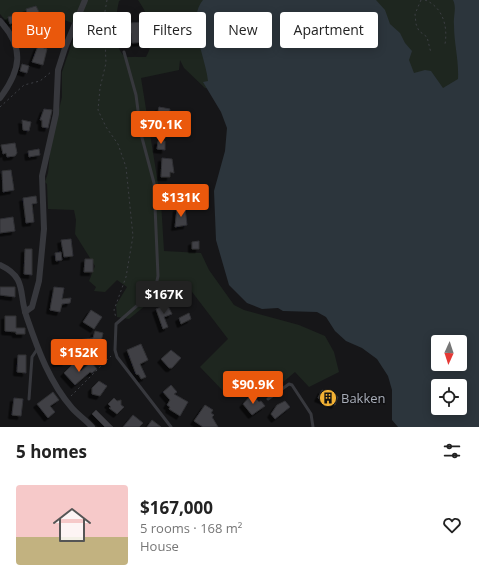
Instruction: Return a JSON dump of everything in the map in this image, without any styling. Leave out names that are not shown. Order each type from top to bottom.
[{"type":"street","points":[[25,312],[32,307],[39,281],[44,228],[42,176],[56,114],[60,62],[85,0]]},
{"type":"street","points":[[0,21],[11,38],[18,58],[14,75],[0,98]]},
{"type":"street","points":[[0,265],[12,272],[19,279],[25,312],[50,375],[67,402],[92,427]]},
{"type":"lane","points":[[124,52],[136,95],[141,134],[154,183],[158,276],[155,290],[118,321],[114,328],[115,352],[131,376],[171,427]]},
{"type":"lane","points":[[29,399],[32,357],[38,348]]},
{"type":"lane","points":[[268,399],[289,384],[292,385],[309,411],[313,427]]},
{"type":"path","points":[[106,0],[104,17],[106,63],[100,88],[98,110],[106,127],[118,144],[126,167],[133,236],[126,277],[114,310],[118,321]]},
{"type":"path","points":[[421,0],[415,14],[419,31],[427,37],[431,53]]},
{"type":"path","points":[[425,0],[433,3],[442,16],[447,34],[445,44]]},
{"type":"path","points":[[0,107],[24,85],[44,78],[60,62]]},
{"type":"path","points":[[70,397],[115,352]]},
{"type":"shaded area","points":[[0,0],[121,0],[119,1],[117,12],[73,12],[73,23],[65,20],[65,12],[12,12],[12,28],[0,14]]},
{"type":"shaded area","points":[[138,0],[479,0],[479,132],[205,88],[184,68],[180,60],[179,70],[141,78],[161,202],[164,251],[201,253],[209,270],[234,305],[244,310],[299,325],[325,336],[334,352],[339,372],[309,387],[295,372],[282,383],[226,394],[200,367],[228,339],[186,284],[168,287],[129,319],[117,317],[116,305],[127,287],[117,280],[105,292],[94,291],[96,287],[89,281],[95,266],[75,234],[76,220],[74,210],[48,209],[47,184],[45,182],[48,173],[51,143],[62,97],[62,72],[73,40],[73,48],[120,48],[125,57],[146,57],[150,48],[206,48],[206,12],[145,12]]},
{"type":"shaded area","points":[[203,0],[376,0],[385,10],[390,24],[400,33],[405,43],[412,51],[409,60],[414,73],[425,70],[431,71],[443,88],[458,79],[454,32],[455,6],[453,0],[479,0],[479,427],[398,427],[392,420],[392,390],[388,376],[377,359],[362,348],[346,341],[335,331],[326,317],[317,312],[283,311],[278,308],[262,309],[247,303],[229,285],[216,240],[214,191],[225,151],[227,128],[221,112],[203,82],[208,81],[200,48],[206,48],[206,12],[197,12]]},
{"type":"building","points":[[36,6],[39,12],[27,12],[26,9]]},
{"type":"building","points":[[12,16],[12,23],[10,24],[8,17]]},
{"type":"building","points":[[139,22],[139,42],[132,43],[131,23]]},
{"type":"building","points":[[37,48],[47,49],[43,65],[32,62]]},
{"type":"building","points":[[22,64],[29,66],[27,73],[20,71]]},
{"type":"building","points":[[159,107],[170,109],[168,122],[165,121],[164,128],[152,127],[154,112],[158,112]]},
{"type":"building","points":[[44,109],[52,110],[48,128],[42,127],[42,120],[40,120]]},
{"type":"building","points":[[22,120],[31,122],[29,131],[23,130]]},
{"type":"building","points":[[158,141],[165,141],[165,150],[157,149]]},
{"type":"building","points":[[15,143],[17,153],[15,156],[7,157],[6,153],[3,154],[1,145]]},
{"type":"building","points":[[39,149],[40,155],[29,157],[28,151]]},
{"type":"building","points":[[162,158],[172,159],[174,173],[170,172],[170,177],[161,177]]},
{"type":"building","points":[[11,170],[14,190],[3,192],[2,171]]},
{"type":"building","points":[[36,196],[37,203],[32,204],[34,222],[26,223],[23,198]]},
{"type":"building","points":[[177,208],[185,208],[187,225],[175,227]]},
{"type":"building","points":[[13,217],[15,231],[0,233],[0,219]]},
{"type":"building","points":[[71,239],[73,256],[64,257],[61,240]]},
{"type":"building","points":[[199,241],[199,249],[192,249],[192,242]]},
{"type":"building","points":[[25,249],[32,249],[32,275],[24,274]]},
{"type":"building","points":[[61,252],[62,260],[56,261],[55,253]]},
{"type":"building","points":[[85,259],[93,259],[93,272],[84,272]]},
{"type":"building","points":[[0,287],[15,287],[15,297],[0,295]]},
{"type":"building","points":[[54,287],[64,288],[62,299],[71,298],[70,303],[62,304],[60,312],[50,310]]},
{"type":"building","points":[[167,304],[172,314],[164,317],[168,327],[163,329],[156,309]]},
{"type":"building","points":[[91,310],[102,317],[94,329],[83,322]]},
{"type":"building","points":[[189,313],[191,319],[181,324],[179,318]]},
{"type":"building","points":[[5,316],[16,316],[16,328],[25,328],[25,334],[16,334],[16,332],[5,331]]},
{"type":"building","points":[[95,331],[103,333],[100,346],[104,351],[102,354],[80,355],[78,340],[93,338]]},
{"type":"building","points":[[141,344],[148,360],[140,364],[146,377],[141,379],[139,375],[136,374],[127,350]]},
{"type":"building","points":[[63,346],[66,362],[56,363],[55,347]]},
{"type":"building","points":[[171,350],[181,358],[172,368],[169,368],[161,359]]},
{"type":"building","points":[[18,355],[26,355],[26,373],[17,372]]},
{"type":"building","points":[[91,362],[97,369],[92,373],[90,372],[75,385],[64,373],[74,363],[81,371]]},
{"type":"building","points":[[99,381],[107,386],[100,396],[92,394],[92,388]]},
{"type":"building","points":[[171,385],[177,392],[174,394],[188,402],[180,416],[169,409],[170,407],[167,405],[170,400],[163,392]]},
{"type":"building","name":"Bakken","points":[[322,390],[338,397],[335,405],[318,398]]},
{"type":"building","points":[[53,392],[59,400],[50,406],[55,412],[48,418],[37,404]]},
{"type":"building","points":[[252,394],[265,406],[252,415],[243,404]]},
{"type":"building","points":[[14,398],[23,399],[21,416],[12,415]]},
{"type":"building","points":[[114,398],[117,401],[121,400],[121,405],[124,407],[117,414],[109,408],[111,407],[108,404]]},
{"type":"building","points":[[285,401],[290,407],[275,419],[271,414],[277,405]]},
{"type":"building","points":[[205,405],[213,410],[211,413],[214,415],[212,417],[218,427],[203,427],[194,421]]},
{"type":"building","points":[[96,410],[113,427],[105,427],[92,414]]},
{"type":"building","points":[[133,415],[143,423],[139,427],[123,427]]},
{"type":"building","points":[[152,420],[161,427],[147,427]]},
{"type":"place","name":"Bakken","points":[[328,398]]}]
